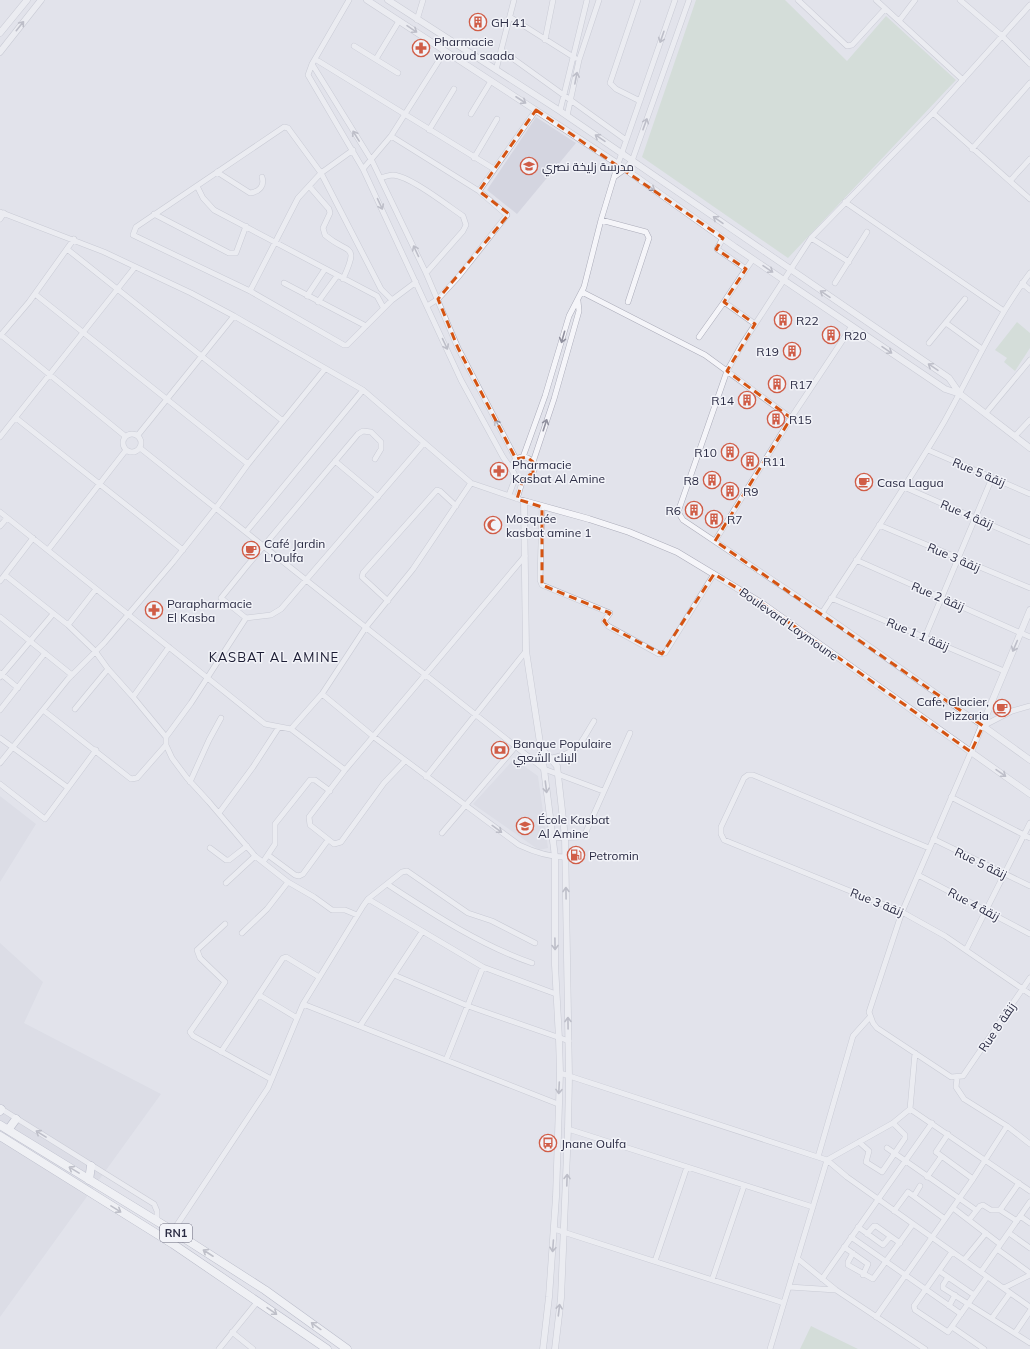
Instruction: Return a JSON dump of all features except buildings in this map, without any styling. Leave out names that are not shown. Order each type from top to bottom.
[{"type":"highway","points":[[8,1130],[16,1119]]},
{"type":"highway","name":"RN1","points":[[0,1125],[157,1221],[265,1290],[348,1349]]},
{"type":"highway","name":"RN1","points":[[0,1136],[173,1244],[327,1349]]},
{"type":"highway","points":[[89,1180],[91,1166]]},
{"type":"street","points":[[0,33],[27,0]]},
{"type":"street","points":[[0,52],[41,0]]},
{"type":"street","points":[[349,0],[308,73],[309,77],[363,169],[461,380],[503,457],[515,475],[523,479]]},
{"type":"street","points":[[368,0],[618,164],[753,259],[945,389],[960,394],[1030,448]]},
{"type":"street","points":[[388,0],[622,153],[952,380],[960,394]]},
{"type":"street","points":[[417,20],[423,0]]},
{"type":"street","points":[[496,70],[514,0]]},
{"type":"street","points":[[545,40],[553,0]]},
{"type":"street","points":[[560,112],[587,0]]},
{"type":"street","points":[[567,116],[579,60],[599,0]]},
{"type":"street","points":[[638,0],[610,83],[616,89],[640,101]]},
{"type":"street","points":[[509,495],[515,475],[512,466],[516,459],[523,456],[545,396],[569,316],[582,292],[600,220],[626,140],[675,0]]},
{"type":"street","points":[[614,178],[625,169],[632,160],[689,0]]},
{"type":"street","points":[[798,0],[847,46],[852,45],[885,9]]},
{"type":"street","points":[[876,0],[963,80]]},
{"type":"street","points":[[899,21],[914,0]]},
{"type":"street","points":[[960,0],[1002,36],[1030,64]]},
{"type":"street","points":[[1030,5],[932,113],[811,238],[755,324],[727,371],[678,512],[683,520],[822,613],[1030,760]]},
{"type":"street","points":[[510,17],[573,58],[579,60]]},
{"type":"street","points":[[376,59],[399,21]]},
{"type":"street","points":[[354,46],[398,73]]},
{"type":"street","points":[[501,50],[626,140]]},
{"type":"street","points":[[363,169],[372,161],[392,136],[445,51]]},
{"type":"street","points":[[314,62],[494,169]]},
{"type":"street","points":[[314,62],[381,178],[438,299],[458,348],[516,459]]},
{"type":"street","points":[[471,114],[491,81]]},
{"type":"street","points":[[972,149],[1030,83]]},
{"type":"street","points":[[429,130],[454,89]]},
{"type":"street","points":[[479,191],[536,110]]},
{"type":"street","points":[[932,113],[1030,199]]},
{"type":"street","points":[[474,158],[497,119]]},
{"type":"street","points":[[392,300],[381,289],[322,173],[288,128],[284,127],[154,214],[136,227],[133,235],[250,290],[344,345],[350,343],[383,307],[416,282]]},
{"type":"street","points":[[392,136],[479,191],[505,211],[507,215],[438,299],[427,306]]},
{"type":"street","points":[[250,290],[298,198],[322,173],[353,150]]},
{"type":"street","points":[[1010,181],[1030,159]]},
{"type":"street","points":[[216,172],[250,193],[256,192],[261,188],[264,182],[262,177]]},
{"type":"street","points":[[381,178],[392,175],[399,177],[427,191],[463,216],[466,225],[463,231],[426,274]]},
{"type":"street","points":[[197,186],[204,198],[214,210],[376,296],[383,307]]},
{"type":"street","points":[[309,186],[329,209],[330,213],[323,228],[325,235],[352,254],[352,260],[343,279]]},
{"type":"street","points":[[845,202],[1004,311]]},
{"type":"street","points":[[0,219],[2,212],[74,239],[191,293],[234,316],[363,390],[471,483],[524,501],[526,555],[524,613],[526,651],[544,768],[555,857],[556,994],[560,1073],[554,1229],[543,1349]]},
{"type":"street","points":[[154,214],[229,253],[236,253],[246,226]]},
{"type":"street","points":[[600,220],[646,232],[649,238],[628,302]]},
{"type":"street","points":[[835,284],[867,232]]},
{"type":"street","points":[[723,238],[717,249],[746,269]]},
{"type":"street","points":[[811,238],[849,262]]},
{"type":"street","points":[[74,239],[35,294],[1,336],[125,436]]},
{"type":"street","points":[[67,250],[283,421]]},
{"type":"street","points":[[699,338],[753,259]]},
{"type":"street","points":[[0,437],[51,375],[135,267]]},
{"type":"street","points":[[306,296],[325,269]]},
{"type":"street","points":[[822,613],[928,450],[960,394],[1004,311],[1030,273]]},
{"type":"street","points":[[318,302],[337,276]]},
{"type":"street","points":[[284,283],[306,296],[366,326]]},
{"type":"street","points":[[1022,284],[1030,290]]},
{"type":"street","points":[[582,292],[689,345],[791,418]]},
{"type":"street","points":[[35,294],[248,464]]},
{"type":"street","points":[[929,342],[965,299]]},
{"type":"street","points":[[517,499],[523,479],[533,473],[533,462],[554,399],[579,311],[578,301]]},
{"type":"street","points":[[724,302],[755,324]]},
{"type":"street","points":[[138,435],[168,400],[234,316]]},
{"type":"street","points":[[946,323],[982,350]]},
{"type":"street","points":[[715,541],[791,418],[852,326]]},
{"type":"street","points":[[986,413],[1030,360]]},
{"type":"street","points":[[0,763],[72,675],[104,643],[183,550],[248,464],[324,369]]},
{"type":"street","points":[[246,532],[363,390]]},
{"type":"street","points":[[16,418],[183,550]]},
{"type":"street","points":[[1016,436],[1030,420]]},
{"type":"street","points":[[246,618],[222,598],[264,546],[358,434],[367,430],[381,442],[381,449],[375,459]]},
{"type":"street","points":[[130,433],[138,435],[141,440],[140,448],[135,452],[126,450],[123,442],[125,436],[130,433]]},
{"type":"street","points":[[357,915],[345,910],[332,910],[314,897],[288,882],[255,856],[219,813],[190,782],[172,758],[166,745],[166,737],[208,678],[246,618],[276,613],[307,580],[424,443]]},
{"type":"street","points":[[140,448],[544,768],[603,791]]},
{"type":"street","points":[[48,550],[126,450]]},
{"type":"street","name":"Rue 5 زنقة","points":[[928,450],[1030,494]]},
{"type":"street","points":[[523,456],[533,462]]},
{"type":"street","points":[[335,462],[378,496]]},
{"type":"street","points":[[925,637],[992,478]]},
{"type":"street","points":[[291,729],[322,694],[366,627],[413,569],[471,483]]},
{"type":"street","name":"Rue 4 زنقة","points":[[904,487],[976,517],[1030,542]]},
{"type":"street","points":[[388,601],[362,577],[363,573],[437,490],[456,506]]},
{"type":"street","name":"Boulevard Laymoune","points":[[524,501],[629,532],[677,552],[763,604],[1030,794]]},
{"type":"street","points":[[542,507],[540,580],[542,585],[610,613],[604,622],[608,626],[659,654],[665,653],[714,574]]},
{"type":"street","points":[[0,512],[265,724],[291,729],[345,770]]},
{"type":"street","points":[[0,526],[7,518]]},
{"type":"street","name":"Rue 3 زنقة","points":[[879,525],[1030,588]]},
{"type":"street","points":[[0,581],[33,538]]},
{"type":"street","points":[[406,761],[384,783],[341,842],[334,844],[310,825],[309,817],[345,770],[526,555]]},
{"type":"street","name":"Rue 2 زنقة","points":[[856,560],[1030,637]]},
{"type":"street","points":[[5,575],[68,625],[95,651],[108,669],[166,737]]},
{"type":"street","points":[[68,625],[96,589]]},
{"type":"street","name":"Rue 1 زنقة 1","points":[[831,598],[1004,671]]},
{"type":"street","points":[[1030,610],[983,726],[902,912],[868,1012],[877,1028],[951,1077],[957,1078],[956,1087],[964,1099],[1007,1126],[1030,1144]]},
{"type":"street","points":[[18,688],[1,675],[53,614]]},
{"type":"street","points":[[0,617],[72,675]]},
{"type":"street","points":[[133,697],[169,647]]},
{"type":"street","points":[[426,777],[475,713],[526,651]]},
{"type":"street","points":[[0,710],[45,653]]},
{"type":"street","points":[[75,709],[108,669]]},
{"type":"street","points":[[322,694],[426,777],[519,845],[535,853],[555,857],[565,857]]},
{"type":"street","points":[[983,726],[1012,711],[1030,706]]},
{"type":"street","points":[[43,710],[134,780],[166,745]]},
{"type":"street","points":[[190,782],[209,740],[221,718]]},
{"type":"street","points":[[552,758],[569,754],[576,749],[594,721]]},
{"type":"street","points":[[219,813],[253,767],[279,726]]},
{"type":"street","points":[[552,838],[580,837],[585,834],[630,733]]},
{"type":"street","points":[[0,738],[67,787]]},
{"type":"street","points":[[442,833],[516,746]]},
{"type":"street","points":[[541,748],[552,758],[557,766],[565,837],[569,1041],[568,1129],[565,1232],[561,1298],[555,1349]]},
{"type":"street","points":[[0,784],[45,819],[67,787],[96,750]]},
{"type":"street","name":"Rue 3 زنقة","points":[[929,848],[753,775],[748,775],[744,778],[721,828],[721,834],[724,840],[902,912],[966,950],[1030,994]]},
{"type":"street","points":[[263,862],[275,844],[275,824],[310,780],[315,780],[330,791]]},
{"type":"street","points":[[951,797],[1030,838]]},
{"type":"street","points":[[966,950],[1030,823]]},
{"type":"street","name":"Rue 5 زنقة","points":[[933,839],[1030,886]]},
{"type":"street","points":[[268,855],[295,876],[299,876],[303,874],[328,840]]},
{"type":"street","points":[[210,848],[226,860],[229,860],[247,846]]},
{"type":"street","points":[[226,883],[255,856]]},
{"type":"street","points":[[173,1231],[255,1109],[272,1079],[303,1004],[318,977],[368,899],[402,872],[412,873],[468,913],[492,921],[535,943]]},
{"type":"street","name":"Rue 4 زنقة","points":[[918,875],[1030,934]]},
{"type":"street","points":[[242,933],[267,909],[288,882]]},
{"type":"street","points":[[387,884],[457,928],[532,963]]},
{"type":"street","points":[[368,899],[483,968],[556,994]]},
{"type":"street","points":[[225,924],[197,950],[200,958],[225,982],[190,1032],[193,1036],[272,1079]]},
{"type":"street","points":[[360,1026],[422,932]]},
{"type":"street","points":[[221,1052],[284,957],[318,977]]},
{"type":"street","points":[[446,1060],[483,968]]},
{"type":"street","points":[[394,975],[468,1006],[559,1039],[569,1041]]},
{"type":"street","name":"Rue 8 زنقة","points":[[957,1078],[963,1076],[1030,978]]},
{"type":"street","points":[[258,995],[298,1018]]},
{"type":"street","points":[[303,1004],[558,1104]]},
{"type":"street","points":[[818,1157],[854,1036],[870,1017]]},
{"type":"street","points":[[770,1349],[827,1160],[893,1123],[910,1109],[915,1053]]},
{"type":"street","points":[[560,1073],[827,1160],[847,1177],[1030,1307]]},
{"type":"street","points":[[910,1109],[1030,1191]]},
{"type":"street","points":[[0,1110],[154,1204],[157,1210],[157,1221]]},
{"type":"street","points":[[859,1142],[868,1151],[866,1162],[881,1172],[895,1154],[905,1137],[893,1123]]},
{"type":"street","points":[[822,1279],[932,1123]]},
{"type":"street","points":[[876,1318],[960,1199],[1007,1126]]},
{"type":"street","points":[[568,1129],[813,1207]]},
{"type":"street","points":[[948,1134],[936,1151],[941,1157],[973,1179]]},
{"type":"street","points":[[887,1148],[976,1210]]},
{"type":"street","points":[[927,1177],[941,1157]]},
{"type":"street","points":[[655,1261],[687,1167]]},
{"type":"street","points":[[1000,1210],[1019,1183]]},
{"type":"street","points":[[712,1280],[744,1186]]},
{"type":"street","points":[[914,1196],[920,1186]]},
{"type":"street","points":[[894,1211],[906,1193],[914,1196],[945,1219]]},
{"type":"street","points":[[981,1272],[1030,1202]]},
{"type":"street","points":[[969,1220],[976,1210],[983,1205],[991,1210],[1000,1210],[1030,1223]]},
{"type":"street","points":[[953,1208],[986,1233],[999,1247],[1029,1271],[1004,1288]]},
{"type":"street","points":[[853,1253],[848,1265],[870,1279],[876,1278],[913,1224]]},
{"type":"street","points":[[867,1234],[874,1226],[900,1243]]},
{"type":"street","points":[[858,1227],[883,1245],[890,1236]]},
{"type":"street","points":[[554,1229],[784,1303]]},
{"type":"street","points":[[964,1260],[986,1233]]},
{"type":"street","points":[[1008,1233],[1030,1248]]},
{"type":"street","points":[[851,1237],[886,1263],[961,1314]]},
{"type":"street","points":[[844,1247],[869,1265],[864,1275]]},
{"type":"street","points":[[952,1252],[914,1306],[914,1309],[946,1332],[952,1327],[987,1277]]},
{"type":"street","points":[[798,1259],[836,1290],[876,1318],[925,1349]]},
{"type":"street","points":[[939,1270],[974,1295]]},
{"type":"street","points":[[948,1277],[943,1287],[969,1302],[1030,1343]]},
{"type":"street","points":[[789,1287],[836,1290]]},
{"type":"street","points":[[992,1318],[1010,1293]]},
{"type":"street","points":[[949,1306],[955,1295]]},
{"type":"street","points":[[219,1349],[258,1301]]},
{"type":"street","points":[[1015,1333],[1030,1311]]},
{"type":"street","points":[[952,1327],[984,1349]]},
{"type":"street","points":[[232,1332],[252,1349]]},
{"type":"highlighted area","points":[[536,110],[723,238],[716,249],[746,269],[724,302],[755,324],[727,371],[791,418],[715,541],[983,726],[971,752],[763,604],[714,574],[662,654],[608,626],[604,621],[610,613],[542,585],[542,507],[517,499],[523,479],[533,473],[533,462],[527,457],[516,459],[458,348],[438,299],[509,214],[479,191]]},
{"type":"shaded area","name":"مدرسة زليخة نصري","points":[[536,117],[576,143],[517,214],[487,190]]},
{"type":"shaded area","name":"École Kasbat Al Amine","points":[[514,759],[538,776],[548,848],[539,850],[473,804]]},
{"type":"shaded area","points":[[0,796],[36,824],[0,882]]},
{"type":"shaded area","points":[[0,943],[43,982],[24,1023],[161,1094],[0,1317]]},
{"type":"green space","points":[[696,0],[785,0],[847,61],[886,16],[956,80],[788,258],[642,157]]},
{"type":"green space","points":[[1017,322],[1030,333],[1030,348],[1015,371],[1004,362],[1007,358],[995,350]]},
{"type":"green space","points":[[811,1326],[858,1349],[800,1349]]},
{"type":"place","name":"GH 41","points":[[478,22]]},
{"type":"place","name":"Pharmacie woroud saada","points":[[421,48]]},
{"type":"place","name":"مدرسة زليخة نصري","points":[[529,166]]},
{"type":"place","name":"R22","points":[[783,320]]},
{"type":"place","name":"R20","points":[[831,335]]},
{"type":"place","name":"R19","points":[[792,351]]},
{"type":"place","name":"R17","points":[[777,384]]},
{"type":"place","name":"R14","points":[[747,400]]},
{"type":"place","name":"R15","points":[[776,419]]},
{"type":"place","name":"R10","points":[[730,452]]},
{"type":"place","name":"R11","points":[[750,461]]},
{"type":"place","name":"Pharmacie Kasbat Al Amine","points":[[499,471]]},
{"type":"place","name":"R8","points":[[712,480]]},
{"type":"place","name":"Casa Lagua","points":[[864,482]]},
{"type":"place","name":"R9","points":[[730,491]]},
{"type":"place","name":"R6","points":[[694,510]]},
{"type":"place","name":"R7","points":[[714,519]]},
{"type":"place","name":"Mosquée kasbat amine 1","points":[[493,525]]},
{"type":"place","name":"Café Jardin L'Oulfa","points":[[251,550]]},
{"type":"place","name":"Parapharmacie El Kasba","points":[[154,610]]},
{"type":"place","name":"Cafe, Glacier, Pizzaria","points":[[1002,708]]},
{"type":"place","name":"Banque Populaire البنك الشعبي","points":[[500,750]]},
{"type":"place","name":"École Kasbat Al Amine","points":[[525,826]]},
{"type":"place","name":"Petromin","points":[[576,855]]},
{"type":"place","name":"Jnane Oulfa","points":[[548,1143]]},
{"type":"district","name":"KASBAT AL AMINE","points":[[274,657]]}]
